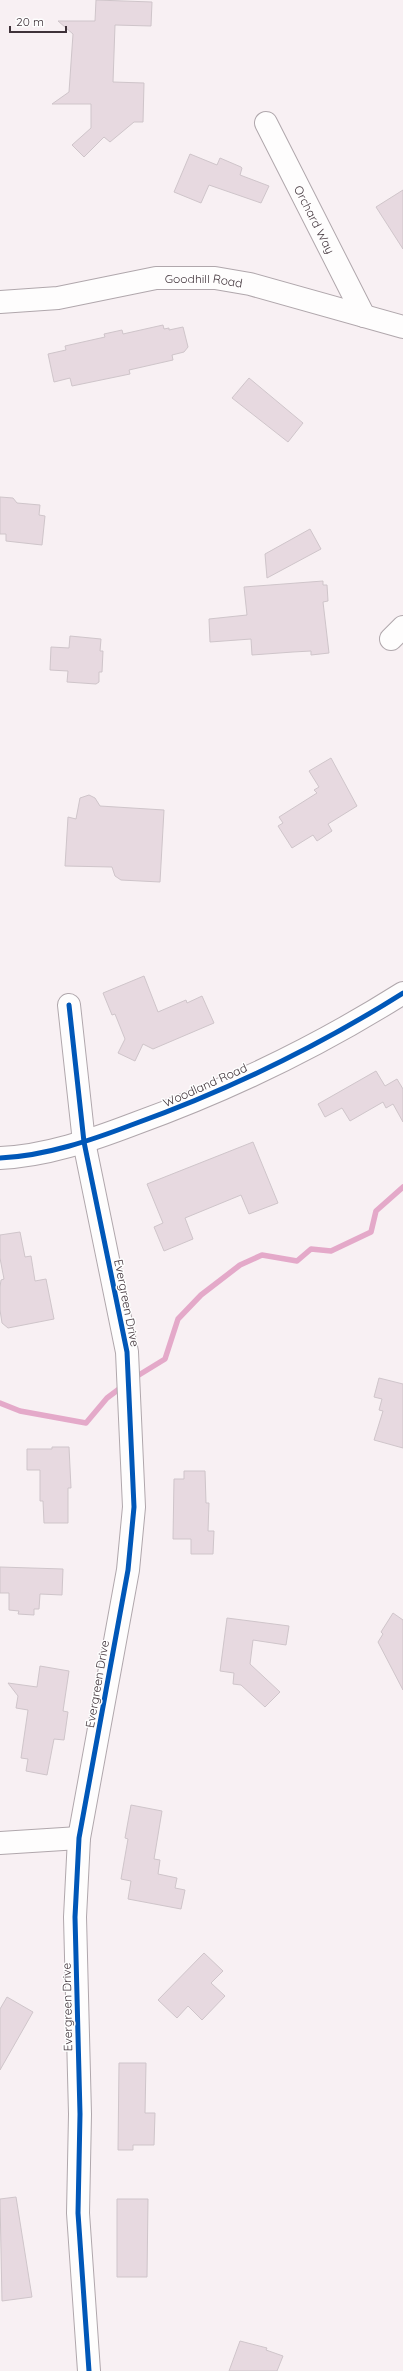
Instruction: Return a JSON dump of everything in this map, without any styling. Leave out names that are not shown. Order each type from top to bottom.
[{"type":"street","name":"Orchard Way","points":[[266,123],[364,316]]},
{"type":"street","name":"Goodhill Road","points":[[0,302],[58,298],[156,278],[215,278],[250,284],[403,327]]},
{"type":"street","name":"Woodland Road","points":[[0,1158],[84,1142],[214,1094],[347,1027],[403,993]]},
{"type":"street","name":"Evergreen Drive","points":[[69,1005],[84,1142],[127,1352],[134,1507],[128,1570],[79,1838],[75,1917],[80,2114],[78,2212],[89,2371]]},
{"type":"street","points":[[0,1842],[79,1838]]},
{"type":"building","points":[[96,0],[152,2],[151,26],[115,25],[113,82],[144,83],[143,122],[134,122],[110,142],[104,137],[84,157],[72,145],[91,128],[91,104],[52,104],[69,92],[73,34],[58,21],[95,21]]},
{"type":"building","points":[[190,154],[217,165],[220,158],[241,167],[240,175],[269,186],[261,203],[209,185],[201,203],[174,192]]},
{"type":"building","points":[[403,190],[403,249],[376,207]]},
{"type":"building","points":[[163,325],[164,329],[169,328],[169,330],[183,327],[188,347],[184,352],[172,355],[173,360],[129,370],[130,374],[72,386],[70,378],[54,382],[48,354],[66,350],[65,346],[105,337],[104,334],[122,330],[123,334]]},
{"type":"building","points":[[249,378],[303,423],[288,442],[232,398]]},
{"type":"building","points":[[0,497],[13,498],[17,503],[40,505],[39,515],[45,516],[42,545],[6,541],[6,534],[0,534]]},
{"type":"building","points":[[310,529],[321,549],[267,578],[265,554]]},
{"type":"building","points":[[323,581],[323,585],[327,585],[328,601],[323,602],[329,653],[311,655],[311,651],[252,655],[251,639],[210,642],[209,619],[247,615],[244,587]]},
{"type":"building","points":[[70,636],[101,639],[100,651],[103,651],[102,672],[99,672],[99,682],[96,684],[67,682],[68,671],[50,670],[51,647],[69,648]]},
{"type":"building","points":[[331,758],[357,806],[328,824],[332,831],[317,841],[313,835],[292,848],[278,826],[283,823],[279,817],[317,793],[314,790],[319,787],[309,771]]},
{"type":"building","points":[[89,795],[95,798],[100,806],[164,810],[160,882],[121,880],[115,876],[112,867],[65,866],[68,817],[76,819],[80,798]]},
{"type":"building","points":[[144,976],[158,1012],[186,1000],[187,1003],[202,996],[214,1023],[153,1049],[143,1044],[135,1061],[118,1053],[125,1039],[115,1014],[112,1015],[103,993]]},
{"type":"building","points":[[376,1071],[385,1086],[397,1079],[403,1089],[403,1122],[393,1104],[386,1108],[383,1102],[350,1121],[342,1108],[325,1117],[318,1104]]},
{"type":"building","points":[[253,1142],[278,1203],[249,1214],[241,1195],[185,1218],[193,1239],[164,1251],[154,1227],[163,1223],[147,1184]]},
{"type":"building","points":[[20,1232],[25,1257],[31,1256],[35,1281],[46,1279],[54,1319],[8,1328],[2,1323],[0,1310],[0,1287],[1,1280],[4,1279],[0,1258],[0,1235]]},
{"type":"building","points":[[379,1378],[403,1384],[403,1448],[374,1440],[383,1411],[379,1410],[382,1399],[374,1397]]},
{"type":"building","points":[[52,1447],[69,1447],[71,1488],[68,1488],[68,1523],[44,1523],[43,1501],[40,1501],[40,1470],[27,1470],[27,1449],[52,1449]]},
{"type":"building","points":[[184,1471],[205,1471],[206,1503],[209,1503],[208,1531],[214,1531],[213,1554],[191,1554],[191,1539],[173,1539],[174,1479],[184,1479]]},
{"type":"building","points":[[0,1567],[63,1569],[62,1595],[40,1594],[39,1609],[34,1609],[34,1615],[18,1614],[19,1611],[9,1610],[9,1593],[0,1593]]},
{"type":"building","points":[[393,1613],[403,1620],[403,1690],[378,1642],[383,1634],[381,1632]]},
{"type":"building","points":[[227,1618],[289,1626],[286,1645],[253,1640],[250,1664],[280,1692],[265,1707],[241,1685],[233,1684],[234,1673],[220,1671]]},
{"type":"building","points":[[40,1666],[69,1671],[63,1711],[68,1712],[64,1740],[54,1739],[47,1775],[26,1771],[28,1759],[21,1758],[28,1710],[16,1708],[18,1696],[8,1683],[37,1687]]},
{"type":"building","points":[[131,1805],[162,1811],[154,1859],[160,1860],[158,1874],[177,1878],[175,1888],[185,1890],[181,1909],[128,1899],[131,1881],[121,1879],[128,1839],[125,1838]]},
{"type":"building","points":[[204,1953],[223,1971],[211,1983],[225,1996],[202,2020],[188,2006],[177,2018],[158,2000]]},
{"type":"building","points":[[7,1997],[33,2012],[0,2070],[0,2009]]},
{"type":"building","points":[[119,2063],[146,2063],[145,2113],[155,2113],[154,2145],[133,2145],[133,2150],[118,2150]]},
{"type":"building","points":[[16,2197],[32,2297],[2,2301],[0,2199]]},
{"type":"building","points":[[117,2199],[148,2199],[147,2277],[117,2277]]},
{"type":"building","points":[[240,2341],[267,2348],[266,2350],[283,2356],[277,2371],[229,2371]]},
{"type":"waterway","points":[[134,1378],[165,1359],[178,1319],[201,1295],[240,1265],[262,1255],[297,1261],[311,1249],[331,1251],[371,1232],[376,1211],[403,1187]]},
{"type":"waterway","points":[[0,1403],[20,1411],[86,1423],[107,1398],[123,1386]]},
{"type":"cycle path","points":[[0,1158],[17,1157],[52,1151],[102,1136],[204,1097],[306,1049],[403,993]]},
{"type":"cycle path","points":[[69,1005],[84,1142],[127,1352],[134,1507],[128,1570],[79,1838],[75,1917],[80,2114],[78,2213],[89,2371]]}]
